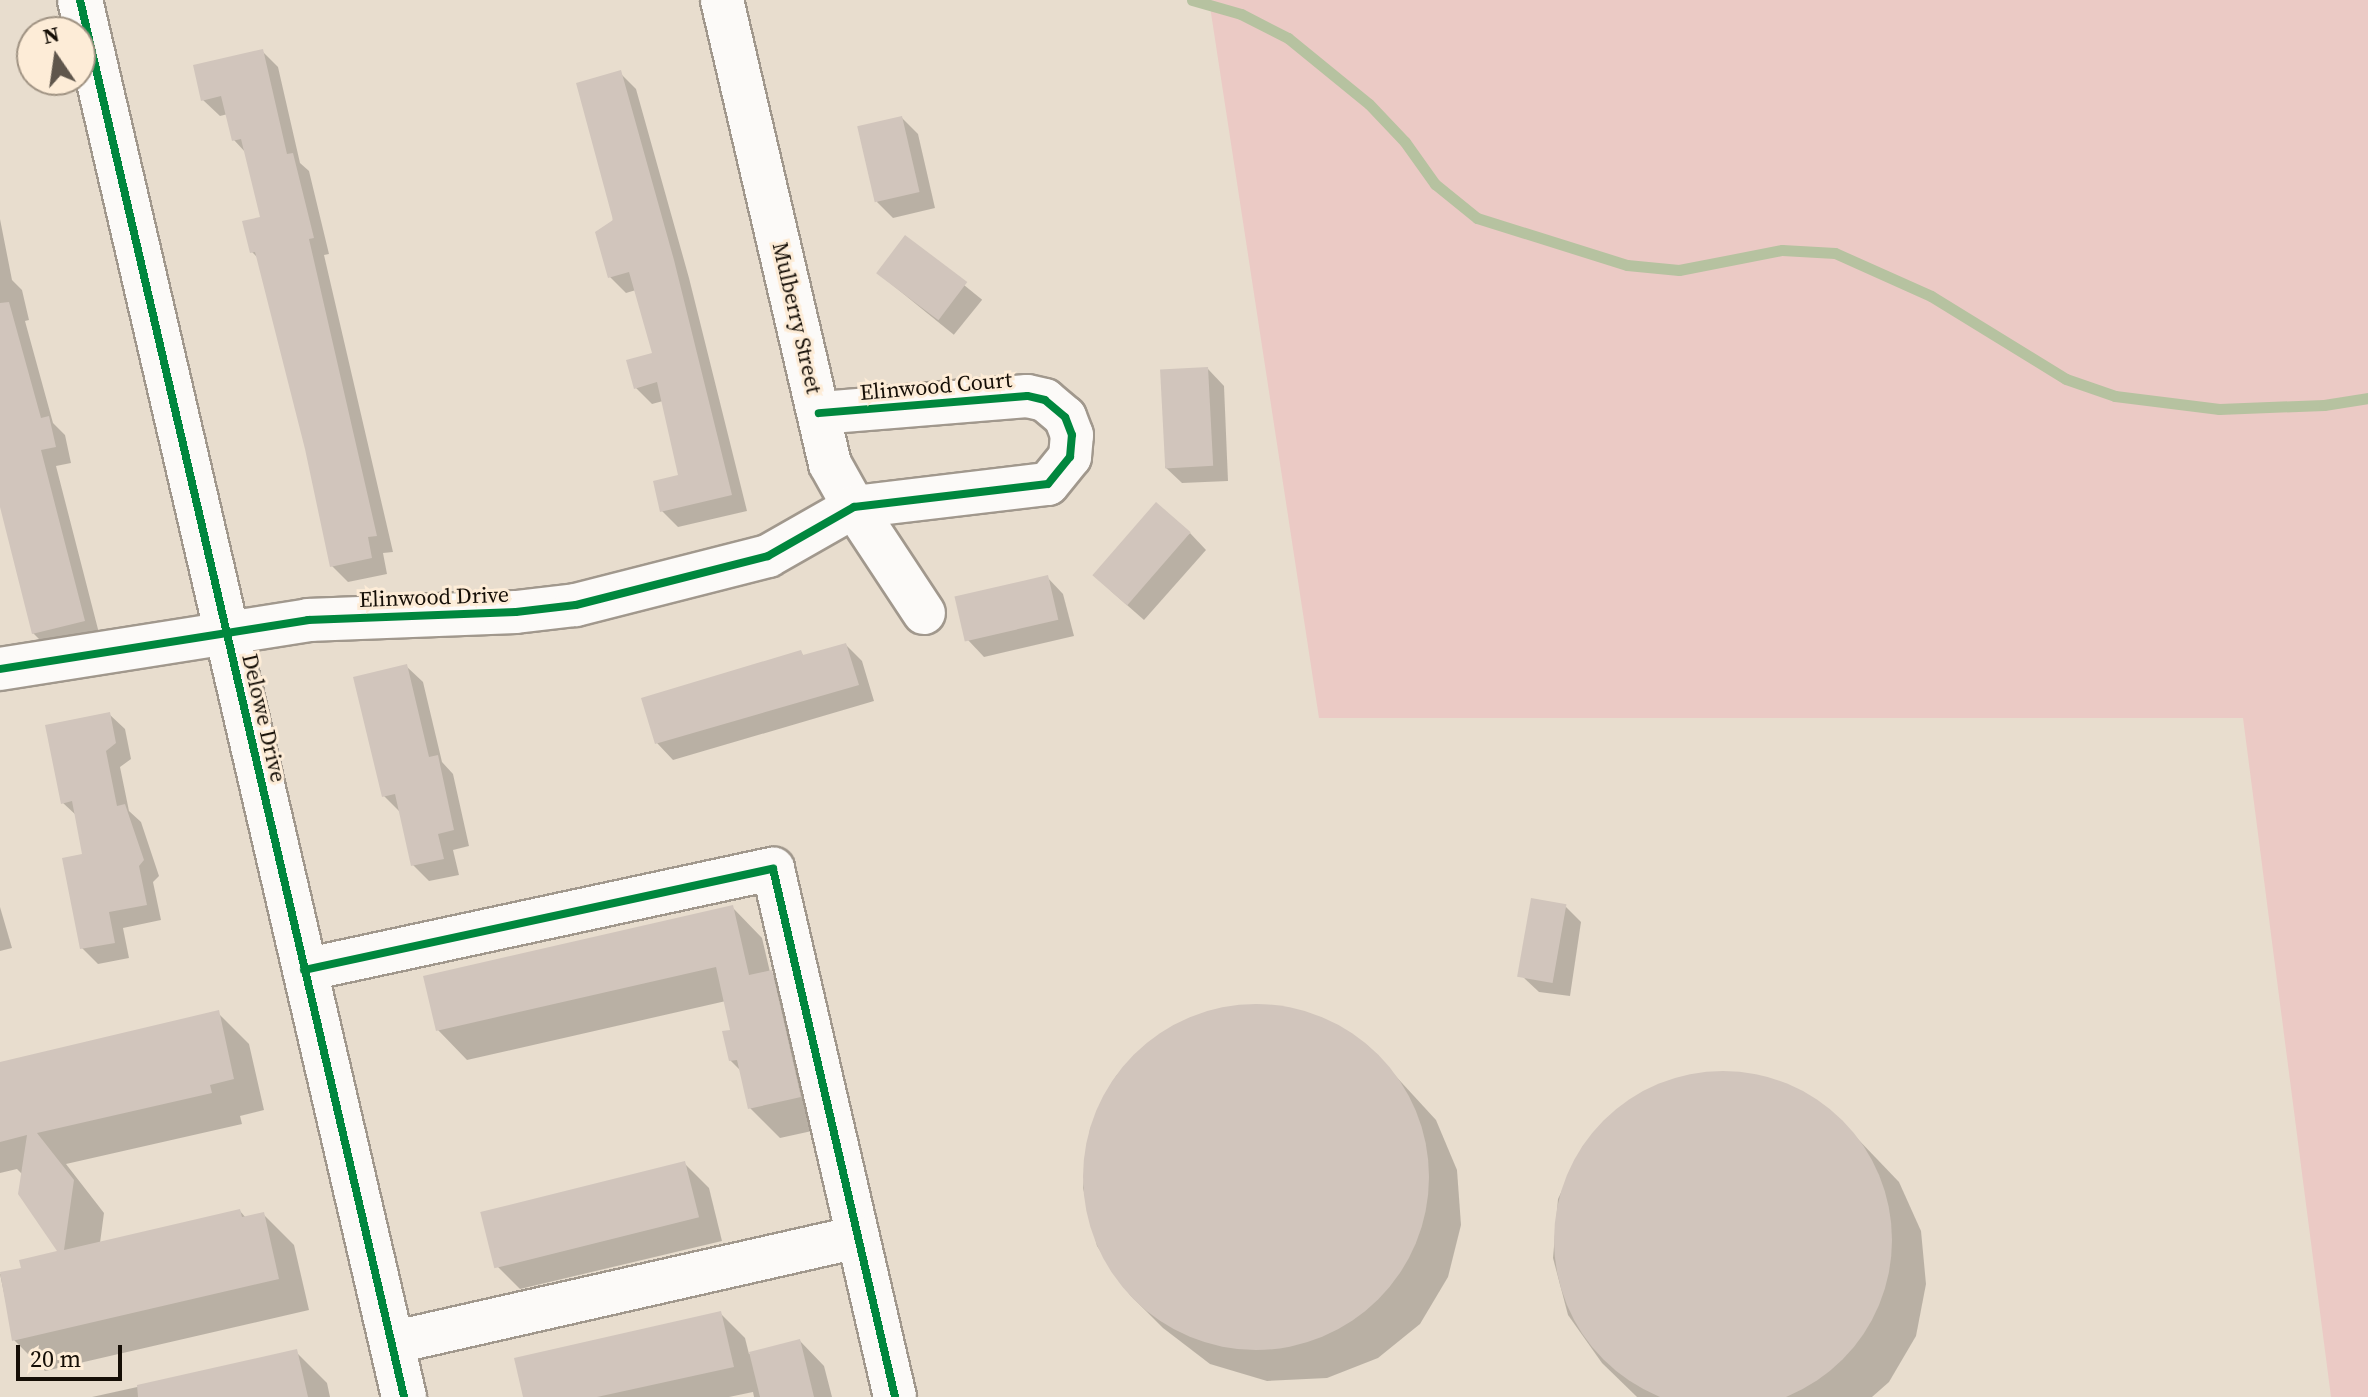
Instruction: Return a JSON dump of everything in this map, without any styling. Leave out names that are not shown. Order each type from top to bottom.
[{"type":"street","name":"Delowe Drive","points":[[80,0],[404,1397]]},
{"type":"street","name":"Mulberry Street","points":[[722,0],[830,464],[854,507],[924,613]]},
{"type":"street","name":"Elinwood Court","points":[[819,413],[1027,396],[1045,400],[1065,417],[1072,435],[1070,457],[1048,484],[854,507]]},
{"type":"street","name":"Elinwood Drive","points":[[0,669],[308,620],[516,612],[576,605],[768,556],[854,507]]},
{"type":"street","points":[[304,970],[773,869],[895,1397]]},
{"type":"street","points":[[391,1343],[856,1237]]},
{"type":"shaded area","points":[[1209,0],[2368,0],[2368,1397],[2331,1397],[2243,718],[1319,718]]},
{"type":"building","points":[[263,49],[287,154],[293,153],[314,238],[309,239],[377,536],[368,537],[372,558],[330,567],[305,449],[255,252],[250,253],[242,221],[260,217],[241,139],[232,141],[221,96],[201,101],[193,65]]},
{"type":"building","points":[[621,70],[674,260],[732,495],[660,512],[653,481],[678,475],[657,382],[634,389],[626,360],[652,353],[629,272],[608,278],[595,232],[613,220],[576,83]]},
{"type":"building","points":[[902,116],[920,192],[875,202],[857,126]]},
{"type":"building","points":[[905,235],[967,282],[938,320],[876,273]]},
{"type":"building","points":[[9,302],[41,418],[49,416],[56,447],[41,450],[85,621],[32,634],[0,507],[0,303]]},
{"type":"building","points":[[1208,367],[1213,466],[1165,468],[1160,370]]},
{"type":"building","points":[[1156,502],[1191,532],[1127,605],[1092,575]]},
{"type":"building","points":[[1048,575],[1058,620],[965,641],[954,597]]},
{"type":"building","points":[[846,643],[859,685],[655,744],[641,698],[801,650],[803,655]]},
{"type":"building","points":[[407,664],[429,757],[438,755],[454,830],[438,834],[444,859],[411,866],[395,794],[382,797],[353,677]]},
{"type":"building","points":[[110,712],[116,743],[106,751],[117,806],[125,804],[144,860],[139,866],[147,905],[109,912],[115,943],[80,949],[62,858],[82,854],[72,801],[61,804],[45,725]]},
{"type":"building","points":[[1531,898],[1566,904],[1553,983],[1517,977]]},
{"type":"building","points":[[733,905],[749,975],[772,970],[801,1097],[748,1109],[737,1060],[729,1061],[722,1031],[730,1030],[716,967],[436,1031],[423,976]]},
{"type":"building","points":[[1256,1004],[1290,1007],[1338,1024],[1366,1043],[1390,1067],[1409,1095],[1422,1127],[1429,1177],[1426,1211],[1409,1259],[1390,1287],[1366,1311],[1338,1330],[1306,1343],[1256,1350],[1222,1347],[1174,1330],[1146,1311],[1122,1287],[1103,1259],[1090,1227],[1083,1177],[1086,1143],[1103,1095],[1122,1067],[1146,1043],[1174,1024],[1206,1011]]},
{"type":"building","points":[[219,1010],[234,1079],[210,1085],[212,1093],[37,1133],[74,1180],[64,1250],[240,1209],[242,1217],[264,1212],[279,1279],[12,1341],[0,1272],[21,1268],[19,1260],[57,1251],[18,1194],[27,1135],[0,1142],[0,1062]]},
{"type":"building","points":[[1706,1071],[1740,1071],[1772,1078],[1803,1091],[1843,1120],[1864,1146],[1879,1175],[1889,1207],[1892,1240],[1889,1273],[1879,1305],[1864,1334],[1843,1360],[1817,1381],[1772,1402],[1740,1409],[1706,1409],[1674,1402],[1643,1389],[1616,1371],[1592,1347],[1574,1320],[1561,1289],[1554,1257],[1554,1223],[1561,1191],[1574,1160],[1592,1133],[1616,1109],[1643,1091],[1674,1078]]},
{"type":"building","points":[[685,1161],[699,1217],[494,1268],[480,1212]]},
{"type":"building","points":[[721,1311],[734,1367],[597,1397],[523,1397],[514,1358]]},
{"type":"building","points":[[800,1339],[814,1397],[760,1397],[749,1352]]},
{"type":"building","points":[[297,1349],[308,1397],[138,1397],[137,1385]]},
{"type":"waterway","points":[[1192,0],[1241,14],[1288,38],[1369,104],[1405,142],[1435,184],[1477,218],[1627,265],[1679,270],[1782,250],[1835,253],[1931,296],[2066,379],[2115,396],[2219,409],[2324,405],[2368,398]]},
{"type":"cycle path","points":[[80,0],[404,1397]]},
{"type":"cycle path","points":[[0,669],[308,620],[516,612],[576,605],[768,556],[854,507],[1048,484],[1070,457],[1072,435],[1065,417],[1045,400],[1027,396],[819,413]]},
{"type":"cycle path","points":[[304,970],[773,869],[895,1397]]}]
